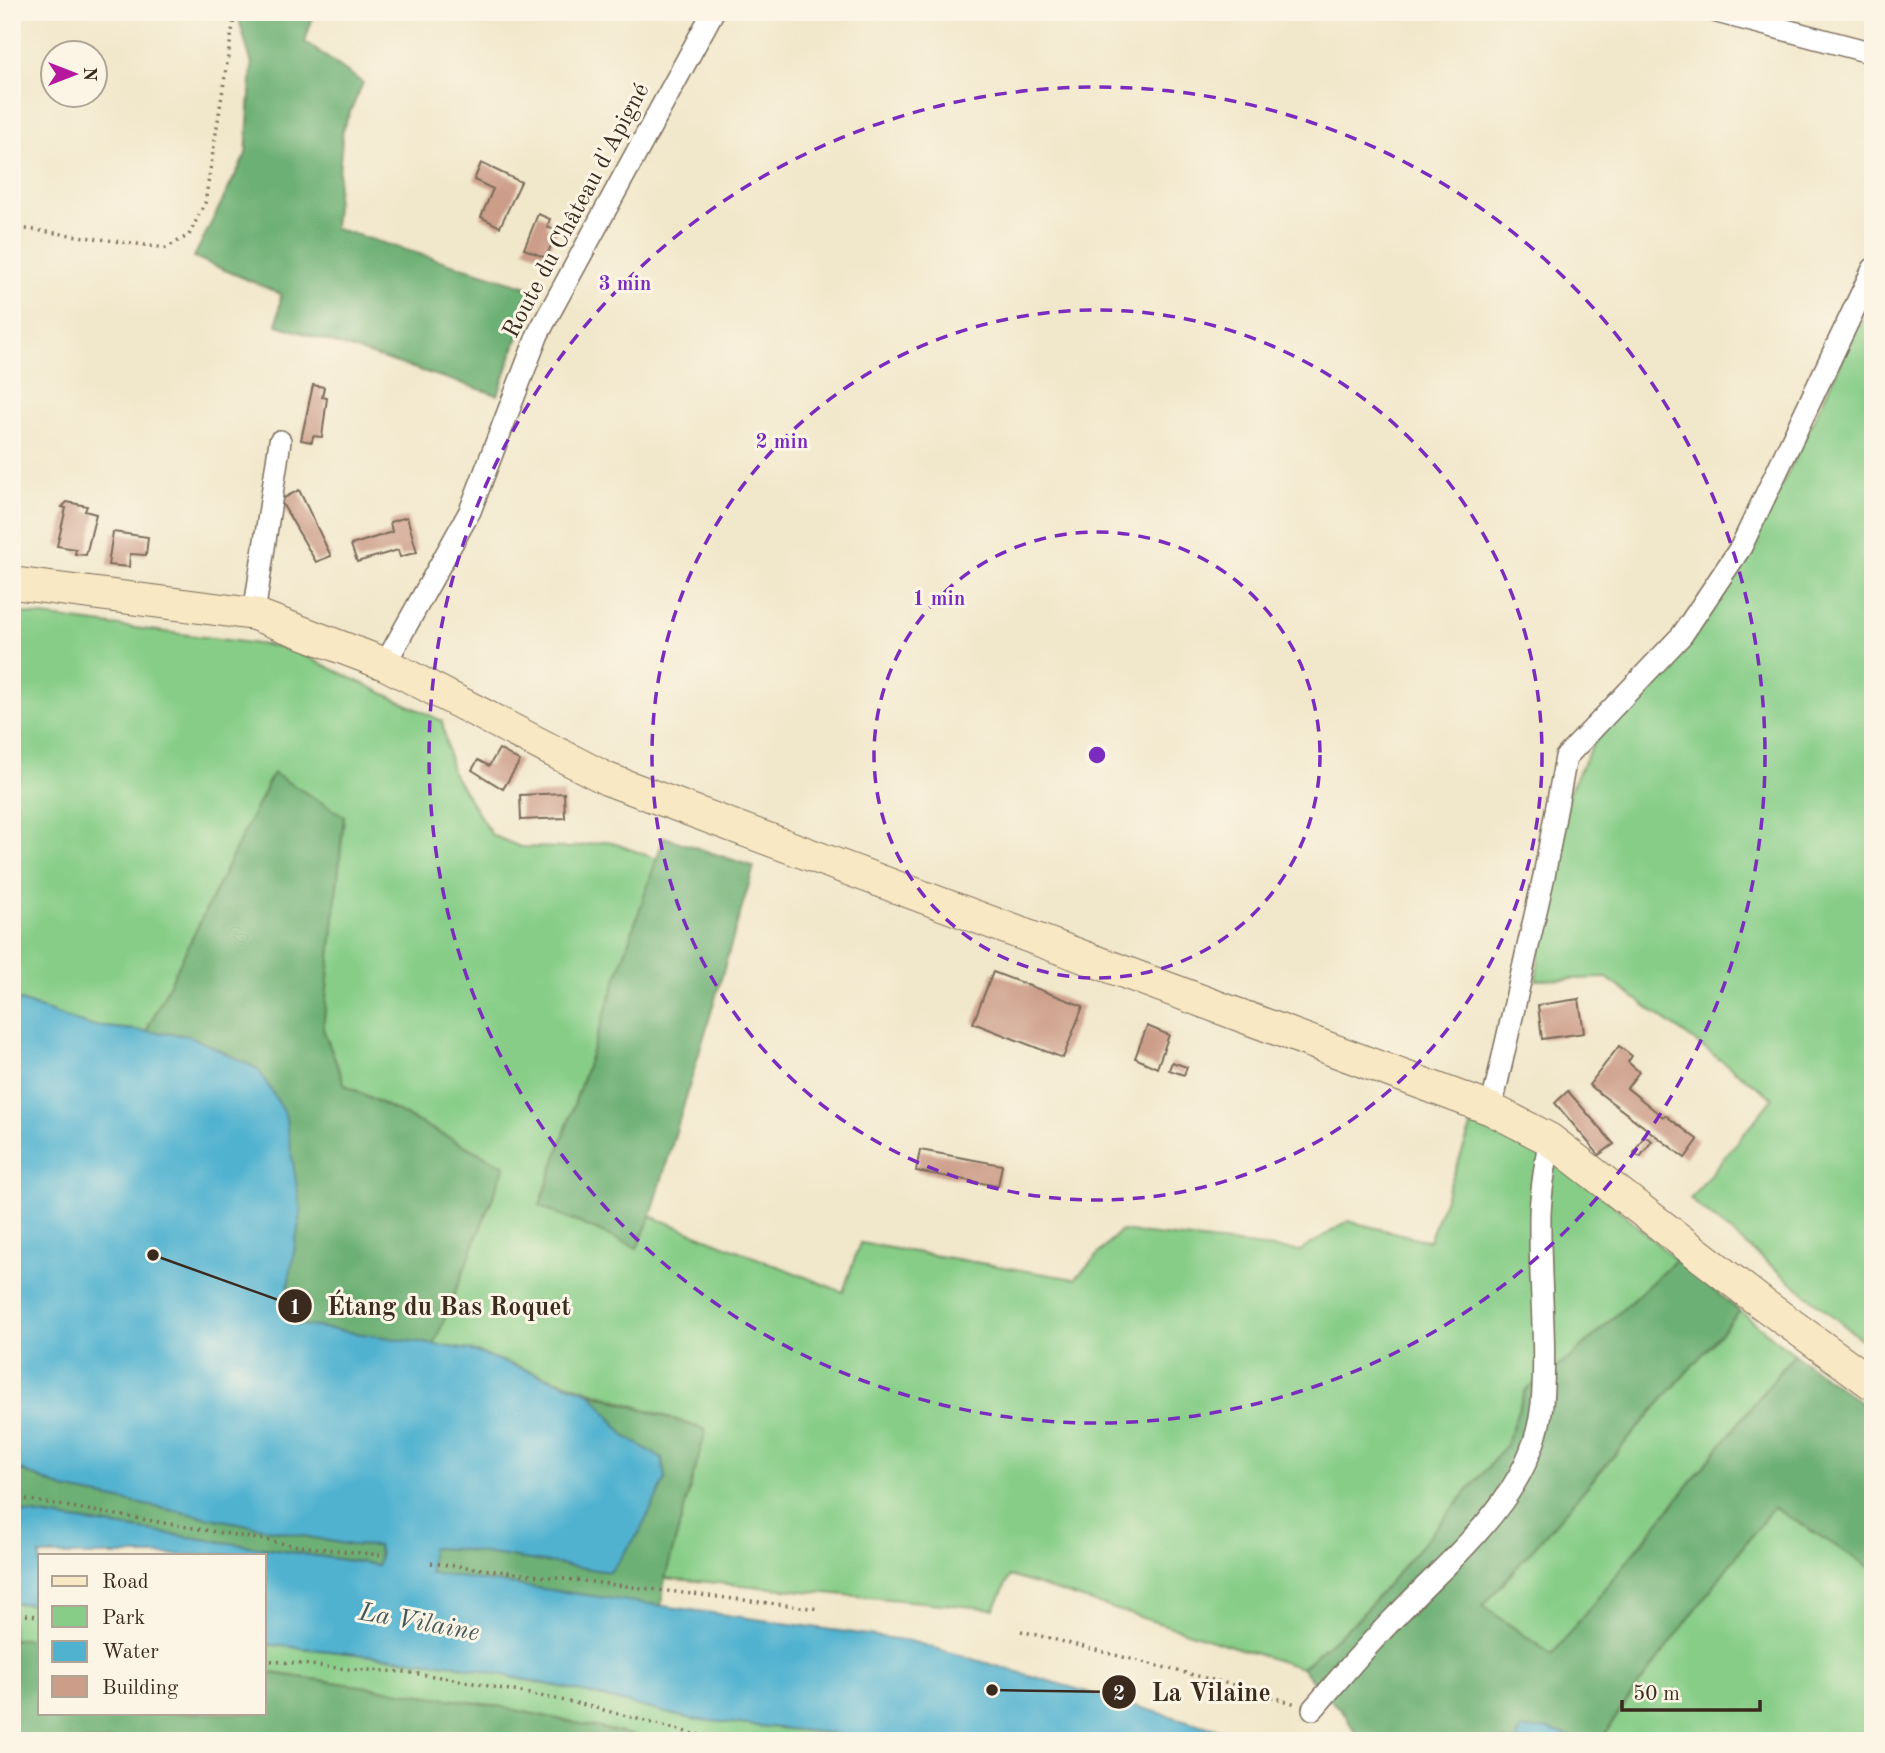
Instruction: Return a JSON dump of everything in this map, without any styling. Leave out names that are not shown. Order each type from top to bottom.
[{"type":"street","name":"Route du Château d'Apigné","points":[[385,664],[470,511],[538,334],[713,12]]},
{"type":"street","points":[[1717,12],[1873,53]]},
{"type":"street","points":[[1491,1109],[1544,876],[1566,757],[1682,635],[1741,547],[1873,269]]},
{"type":"street","points":[[254,614],[280,441]]},
{"type":"street","points":[[12,583],[254,614],[385,664],[607,779],[1491,1109],[1549,1139],[1763,1304],[1873,1384]]},
{"type":"street","points":[[1313,1709],[1396,1615],[1480,1531],[1514,1485],[1529,1453],[1542,1406],[1544,1324],[1540,1216],[1549,1139]]},
{"type":"path","points":[[12,227],[166,248],[188,235],[205,203],[235,12]]},
{"type":"path","points":[[12,1497],[299,1546],[380,1555]]},
{"type":"path","points":[[431,1563],[819,1609]]},
{"type":"path","points":[[12,1614],[38,1616]]},
{"type":"path","points":[[1021,1631],[1233,1685],[1313,1709]]},
{"type":"path","points":[[266,1660],[448,1678],[581,1704],[694,1734],[755,1741]]},
{"type":"green space","points":[[237,12],[314,12],[305,42],[363,83],[343,128],[334,228],[534,289],[498,395],[277,325],[281,294],[194,257],[246,154],[252,65]]},
{"type":"green space","points":[[1873,297],[1873,1349],[1690,1199],[1773,1098],[1607,978],[1536,980],[1548,887],[1569,792],[1594,742],[1761,528]]},
{"type":"green space","points":[[12,612],[288,648],[442,721],[452,772],[492,835],[520,847],[569,848],[608,841],[657,859],[540,1206],[637,1248],[651,1216],[843,1292],[860,1243],[1075,1279],[1120,1231],[1300,1251],[1348,1221],[1429,1241],[1475,1117],[1563,1161],[1676,1260],[1571,1357],[1525,1391],[1505,1447],[1360,1617],[1301,1668],[1010,1576],[994,1609],[665,1578],[706,1430],[470,1350],[434,1345],[505,1166],[345,1085],[323,1029],[344,816],[273,774],[146,1032],[87,1025],[12,998]]},
{"type":"green space","points":[[273,773],[344,816],[323,1029],[345,1085],[505,1166],[434,1345],[288,1323],[286,1298],[301,1212],[146,1032]]},
{"type":"green space","points":[[664,837],[754,867],[651,1216],[637,1248],[540,1206]]},
{"type":"green space","points":[[1676,1260],[1740,1311],[1483,1606],[1552,1655],[1794,1354],[1873,1412],[1873,1569],[1773,1507],[1632,1694],[1600,1741],[1522,1729],[1516,1741],[1359,1741],[1346,1716],[1301,1668],[1360,1617],[1505,1447],[1525,1391],[1571,1357]]},
{"type":"green space","points":[[1740,1311],[1794,1354],[1552,1655],[1483,1606]]},
{"type":"green space","points":[[591,1393],[706,1430],[665,1578],[661,1606],[430,1573],[430,1548],[458,1549],[610,1572],[639,1533],[665,1480],[662,1459],[625,1436]]},
{"type":"green space","points":[[16,1468],[64,1489],[350,1545],[378,1546],[379,1565],[12,1511]]},
{"type":"green space","points":[[1773,1507],[1873,1569],[1873,1741],[1600,1741],[1632,1694]]},
{"type":"green space","points":[[12,1603],[38,1604],[38,1639],[12,1639]]},
{"type":"green space","points":[[12,1639],[38,1639],[38,1714],[266,1714],[266,1672],[497,1706],[660,1741],[12,1741]]},
{"type":"green space","points":[[266,1644],[450,1664],[570,1689],[692,1719],[905,1741],[660,1741],[497,1706],[266,1672]]},
{"type":"water","points":[[12,998],[87,1025],[190,1036],[258,1069],[285,1113],[301,1212],[286,1298],[289,1323],[470,1350],[591,1393],[625,1436],[662,1459],[665,1480],[639,1533],[610,1572],[458,1549],[431,1548],[430,1573],[910,1641],[1257,1741],[905,1741],[691,1719],[570,1689],[450,1664],[266,1644],[266,1554],[38,1554],[38,1604],[12,1603],[12,1511],[378,1565],[380,1555],[378,1546],[350,1545],[64,1489],[16,1468],[12,1457]]},
{"type":"water","points":[[1522,1729],[1547,1729],[1587,1741],[1516,1741]]},
{"type":"building","points":[[481,163],[521,182],[500,227],[481,217],[493,189],[474,180]]},
{"type":"building","points":[[538,214],[550,219],[547,227],[557,231],[546,258],[524,249]]},
{"type":"building","points":[[313,385],[324,387],[322,397],[327,398],[322,437],[313,436],[312,442],[301,440]]},
{"type":"building","points":[[299,490],[331,556],[316,562],[280,500]]},
{"type":"building","points":[[67,502],[87,506],[85,511],[96,514],[86,555],[75,554],[76,549],[57,546],[66,508],[62,507]]},
{"type":"building","points":[[407,517],[417,552],[400,557],[398,550],[357,562],[351,545],[392,532],[390,522]]},
{"type":"building","points":[[113,532],[148,537],[146,555],[130,554],[129,567],[108,565]]},
{"type":"building","points":[[499,749],[520,761],[503,789],[472,770],[478,760],[489,766]]},
{"type":"building","points":[[564,793],[565,818],[521,820],[520,795]]},
{"type":"building","points":[[993,972],[1083,1006],[1063,1058],[973,1023]]},
{"type":"building","points":[[1579,999],[1584,1033],[1542,1039],[1538,1005]]},
{"type":"building","points":[[1147,1026],[1169,1035],[1157,1068],[1135,1058]]},
{"type":"building","points":[[1619,1046],[1632,1056],[1628,1062],[1639,1072],[1627,1088],[1663,1117],[1665,1115],[1698,1140],[1685,1158],[1589,1085]]},
{"type":"building","points":[[1172,1062],[1187,1067],[1184,1075],[1169,1070]]},
{"type":"building","points":[[1568,1091],[1614,1144],[1599,1155],[1555,1103]]},
{"type":"building","points":[[1644,1136],[1652,1141],[1640,1157],[1634,1153]]},
{"type":"building","points":[[920,1150],[1002,1165],[998,1186],[916,1171]]},
{"type":"place","name":"Étang du Bas Roquet","points":[[153,1255]]},
{"type":"place","name":"La Vilaine","points":[[992,1690]]}]
